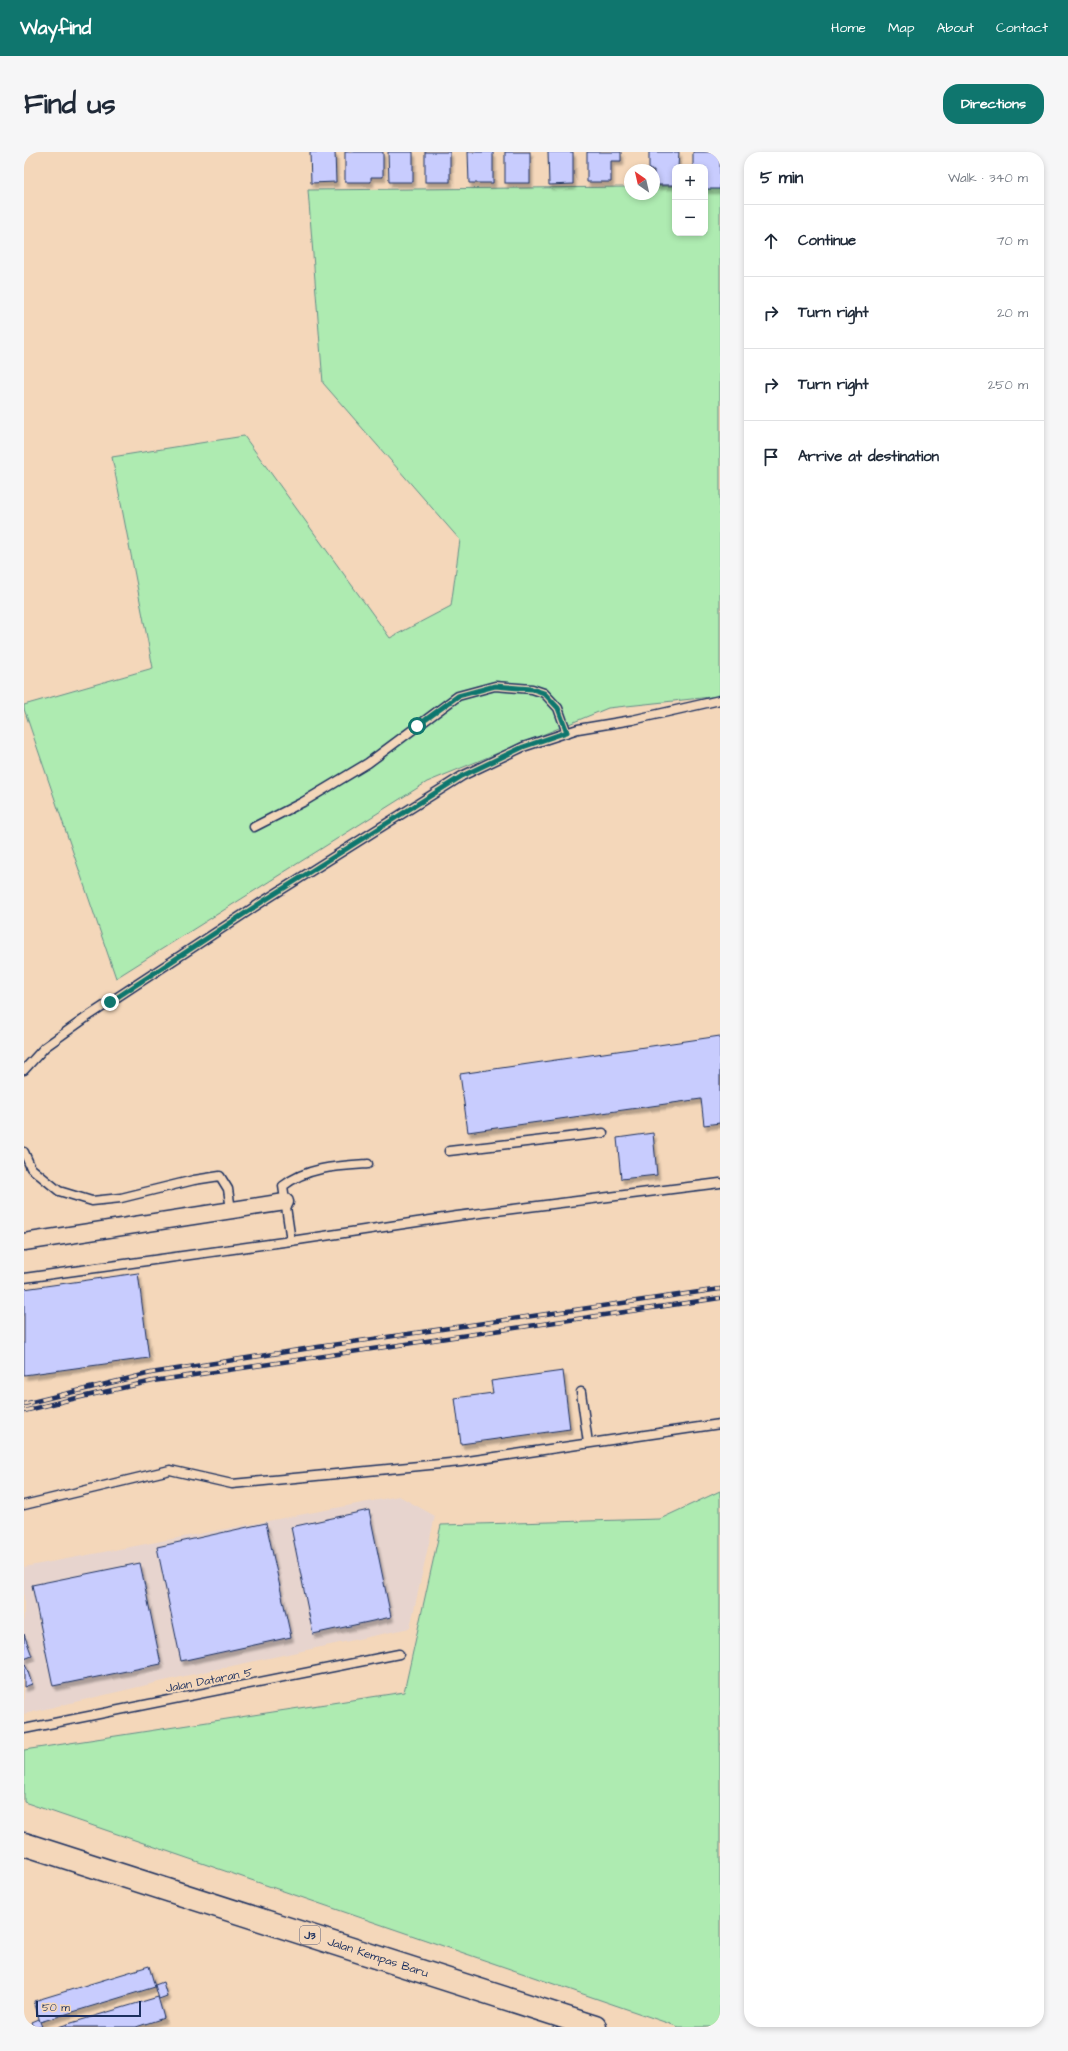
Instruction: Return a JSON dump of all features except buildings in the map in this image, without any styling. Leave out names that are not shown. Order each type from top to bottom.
[{"type":"main road","name":"Jalan Kempas Baru","points":[[24,1844],[595,2027]]},
{"type":"street","points":[[24,1242],[285,1202]]},
{"type":"lane","points":[[254,827],[303,802],[368,763],[458,696],[495,686],[532,689],[544,693],[558,708],[567,732]]},
{"type":"lane","points":[[24,1070],[45,1047],[61,1034],[417,803],[462,776],[523,747],[567,732],[632,720],[720,700]]},
{"type":"lane","points":[[449,1151],[603,1133]]},
{"type":"lane","points":[[24,1152],[31,1168],[59,1191],[92,1201],[121,1198],[194,1180],[220,1176],[228,1189],[231,1210]]},
{"type":"lane","points":[[291,1241],[283,1186],[295,1176],[327,1167],[368,1164]]},
{"type":"lane","points":[[24,1278],[291,1241],[457,1216],[720,1183]]},
{"type":"lane","points":[[581,1392],[588,1443]]},
{"type":"lane","points":[[24,1505],[170,1470],[232,1484],[460,1462],[720,1424]]},
{"type":"lane","name":"Jalan Dataran 5","points":[[24,1729],[399,1654]]},
{"type":"shaded area","points":[[399,1496],[435,1516],[410,1628],[185,1676],[24,1714],[24,1567]]},
{"type":"green space","points":[[660,186],[672,186],[672,236],[708,236],[708,186],[720,186],[720,696],[608,708],[427,782],[116,978],[24,709],[24,705],[153,668],[112,457],[244,436],[390,638],[451,606],[460,540],[323,383],[308,190],[624,187],[624,200],[660,200]]},
{"type":"green space","points":[[720,1491],[720,2027],[679,2027],[24,1802],[24,1750],[404,1692],[441,1525],[660,1519]]},
{"type":"railway","points":[[24,1404],[151,1373],[311,1348],[720,1289]]},
{"type":"railway","points":[[24,1411],[153,1381],[720,1298]]},
{"type":"route","points":[[110,1002],[262,902],[462,776],[523,747],[567,732],[558,708],[544,693],[532,689],[495,686],[458,696],[417,726]]}]
